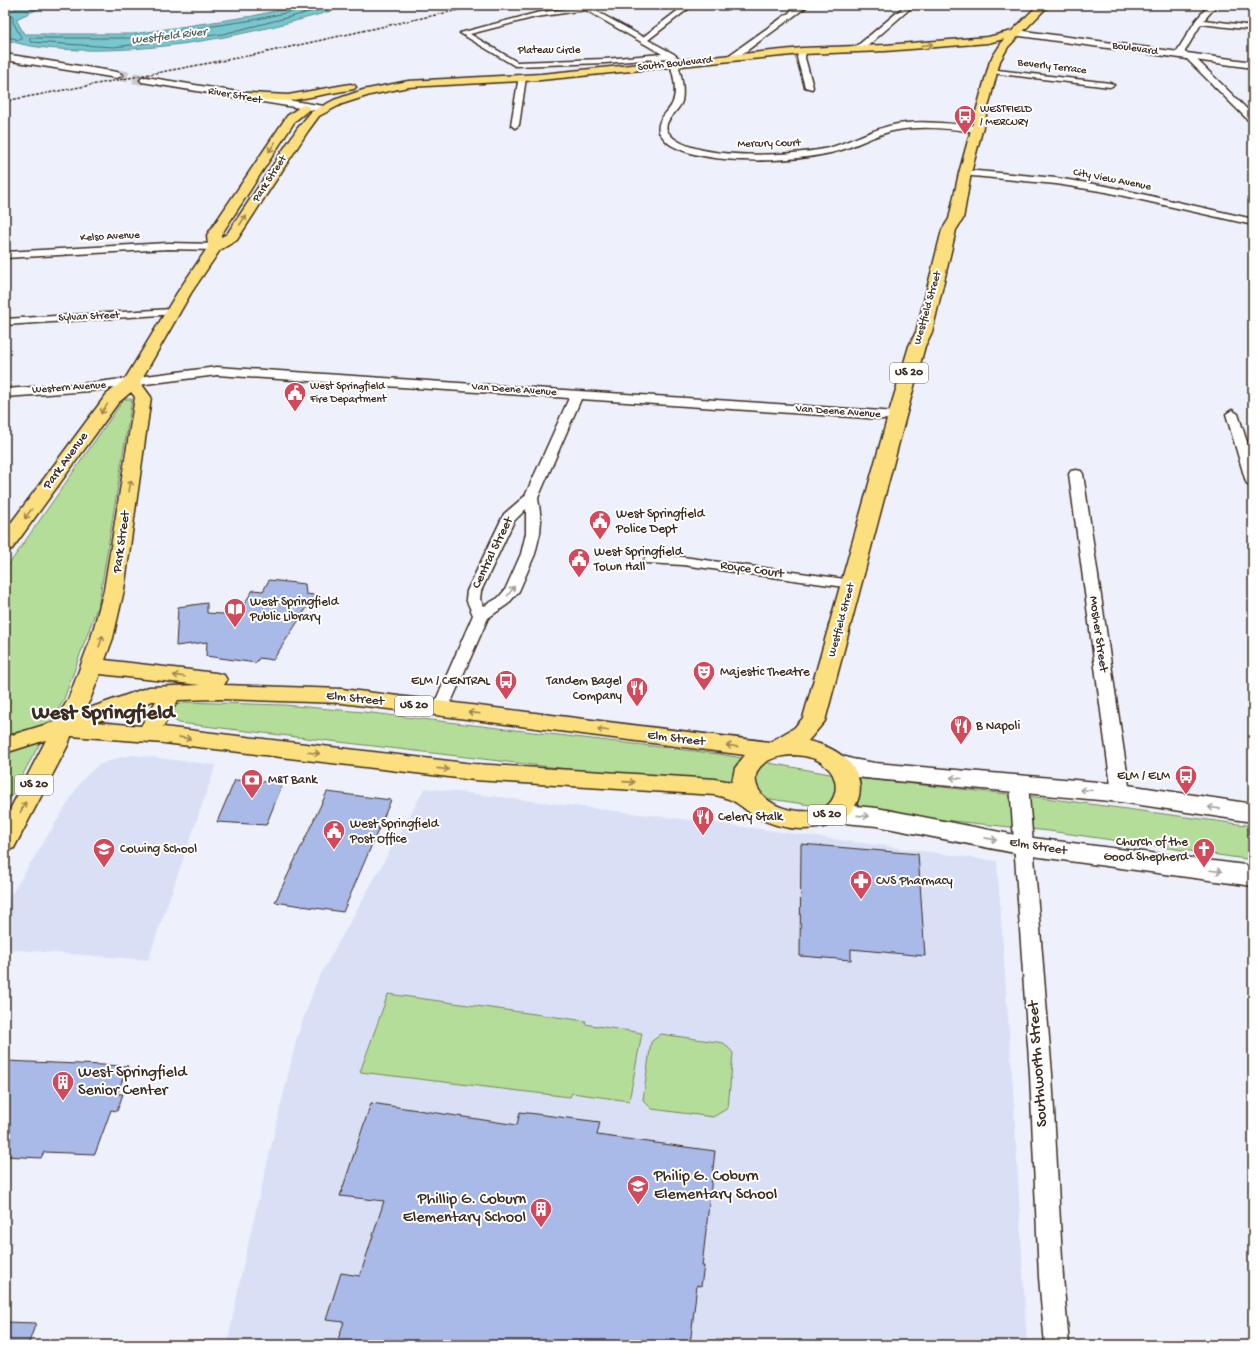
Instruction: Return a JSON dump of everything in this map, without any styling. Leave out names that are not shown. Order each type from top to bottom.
[{"type":"main road","name":"Westfield Street","points":[[774,749],[802,734],[814,721],[897,416],[917,346],[924,332],[949,230],[956,219],[965,173],[992,71],[998,54],[1044,5]]},
{"type":"main road","name":"South Boulevard","points":[[860,48],[881,42],[972,32],[997,31],[1017,33]]},
{"type":"main road","name":"South Boulevard","points":[[324,109],[354,96],[393,86],[425,82],[522,78],[802,51],[885,48],[1001,39],[1017,33]]},
{"type":"main road","name":"Boulevard","points":[[1017,33],[1253,65]]},
{"type":"main road","points":[[962,42],[990,48],[998,54]]},
{"type":"main road","points":[[5,58],[117,76]]},
{"type":"main road","name":"South Boulevard","points":[[306,107],[344,91],[402,80],[490,79]]},
{"type":"main road","name":"River Street","points":[[146,80],[324,109]]},
{"type":"main road","points":[[232,95],[288,98],[378,82],[402,80]]},
{"type":"main road","points":[[232,95],[268,105],[284,114],[286,120],[282,128],[283,131]]},
{"type":"main road","name":"Park Street","points":[[215,247],[214,235],[283,131],[291,120],[306,107]]},
{"type":"main road","name":"Park Street","points":[[5,842],[56,745],[62,727],[79,700],[108,618],[114,590],[143,397],[132,382],[172,312],[215,247],[232,237],[303,129],[315,114],[324,109]]},
{"type":"main road","name":"Park Avenue","points":[[5,545],[112,398],[132,382]]},
{"type":"main road","points":[[92,666],[342,696]]},
{"type":"main road","points":[[148,734],[172,692]]},
{"type":"main road","name":"Elm Street","points":[[5,745],[62,727],[149,694],[172,692],[219,692],[342,696],[774,749]]},
{"type":"main road","name":"US 20","points":[[752,800],[758,807],[772,815],[789,820],[807,820],[824,816],[837,809],[846,799],[849,788],[847,777],[839,765],[828,757],[814,721]]},
{"type":"main road","name":"Elm Street","points":[[62,727],[148,734],[466,772],[715,787],[737,792],[752,800]]},
{"type":"main road","points":[[752,800],[748,796],[743,784],[745,772],[752,761],[774,749],[795,747],[828,757],[848,767],[870,771],[1121,793],[1253,814]]},
{"type":"main road","name":"Elm Street","points":[[824,816],[844,814],[877,817],[1025,846],[1253,876]]},
{"type":"street","points":[[680,63],[643,40],[690,5]]},
{"type":"street","points":[[731,58],[805,5]]},
{"type":"street","points":[[860,48],[910,5]]},
{"type":"street","points":[[1213,5],[1199,22],[1181,51],[1184,56],[1253,120]]},
{"type":"street","name":"Plateau Circle","points":[[643,40],[587,8],[536,15],[464,33],[515,64],[604,61],[671,56]]},
{"type":"street","points":[[1199,22],[1253,28]]},
{"type":"street","points":[[802,51],[801,58],[809,87]]},
{"type":"street","name":"Mercury Court","points":[[680,63],[675,67],[678,100],[664,122],[663,130],[667,137],[676,143],[707,153],[747,158],[794,157],[838,148],[898,127],[934,126],[977,129]]},
{"type":"street","name":"Beverly Terrace","points":[[992,71],[1110,84]]},
{"type":"street","points":[[515,125],[522,78]]},
{"type":"street","name":"City View Avenue","points":[[965,173],[1056,181],[1106,189],[1253,222]]},
{"type":"street","name":"Kelso Avenue","points":[[5,255],[168,246],[215,247]]},
{"type":"street","name":"Sylvan Street","points":[[5,322],[172,312]]},
{"type":"street","name":"Van Deene Avenue","points":[[132,382],[184,374],[217,371],[897,416]]},
{"type":"street","name":"Western Avenue","points":[[5,393],[132,382]]},
{"type":"street","name":"Central Street","points":[[531,498],[534,520],[533,533],[521,572],[512,591],[503,601],[481,615],[473,599],[474,591],[507,521],[512,514],[531,498],[577,394]]},
{"type":"street","points":[[1232,414],[1253,482]]},
{"type":"street","name":"Mosher Street","points":[[1076,474],[1121,793]]},
{"type":"street","name":"Royce Court","points":[[651,560],[683,561],[852,584]]},
{"type":"street","points":[[440,709],[481,615]]},
{"type":"street","name":"Southworth Street","points":[[1019,784],[1025,846],[1030,946],[1041,1074],[1051,1277],[1058,1345]]},
{"type":"shaded area","name":"Cowing School","points":[[133,755],[216,765],[148,960],[5,949],[6,903],[82,780],[98,765],[121,757]]},
{"type":"shaded area","name":"Philip G. Coburn Elementary School","points":[[425,788],[707,822],[997,861],[1013,1088],[1027,1345],[227,1345],[244,1261],[297,1037],[317,981]]},
{"type":"green space","points":[[124,399],[132,399],[99,602],[64,699],[5,807],[5,570]]},
{"type":"green space","points":[[182,702],[284,705],[363,712],[719,754],[847,777],[1045,798],[1253,826],[1253,860],[1049,831],[837,809],[584,771],[179,723],[168,716],[173,706]]},
{"type":"green space","points":[[388,994],[586,1021],[585,1024],[642,1033],[629,1101],[572,1093],[570,1097],[360,1072]]},
{"type":"green space","points":[[661,1034],[724,1043],[733,1053],[728,1108],[713,1117],[652,1109],[643,1100],[651,1042]]},
{"type":"water","name":"Westfield River","points":[[24,5],[47,5],[16,19],[24,34],[133,34],[253,16],[301,5],[351,5],[251,32],[183,44],[149,48],[80,50],[32,46],[5,39],[5,13]]},
{"type":"building","name":"West Springfield Public Library","points":[[269,580],[305,584],[306,594],[315,595],[273,660],[259,658],[256,663],[206,656],[207,642],[176,646],[178,607],[207,603],[207,613],[237,615],[253,590],[263,591]]},
{"type":"building","name":"M&T Bank","points":[[235,780],[283,783],[266,825],[217,822]]},
{"type":"building","name":"West Springfield Post Office","points":[[327,792],[391,800],[343,912],[275,902]]},
{"type":"building","name":"CVS Pharmacy","points":[[801,844],[918,854],[925,956],[851,949],[851,960],[800,956]]},
{"type":"building","name":"West Springfield Senior Center","points":[[5,1061],[128,1066],[117,1094],[123,1094],[117,1111],[111,1110],[95,1154],[44,1152],[41,1158],[5,1156]]},
{"type":"building","name":"Phillip G. Coburn Elementary School","points":[[371,1103],[517,1125],[520,1112],[600,1122],[597,1135],[715,1151],[702,1266],[704,1266],[701,1286],[697,1285],[690,1345],[357,1345],[337,1342],[344,1322],[326,1320],[341,1273],[360,1276],[384,1201],[340,1196]]},
{"type":"building","points":[[5,1322],[36,1323],[28,1345],[5,1345]]},
{"type":"tunnel","points":[[117,75],[146,80]]},
{"type":"railway","points":[[5,101],[258,54],[481,5]]},
{"type":"place","name":"WESTFIELD / MERCURY","points":[[965,136]]},
{"type":"place","name":"West Springfield Fire Department","points":[[295,412]]},
{"type":"place","name":"West Springfield Police Dept","points":[[600,540]]},
{"type":"place","name":"West Springfield Town Hall","points":[[579,578]]},
{"type":"place","name":"West Springfield Public Library","points":[[235,628]]},
{"type":"place","name":"Majestic Theatre","points":[[704,692]]},
{"type":"place","name":"ELM / CENTRAL","points":[[506,700]]},
{"type":"place","name":"Tandem Bagel Company","points":[[637,708]]},
{"type":"place","name":"B Napoli","points":[[961,746]]},
{"type":"place","name":"ELM / ELM","points":[[1186,796]]},
{"type":"place","name":"M&T Bank","points":[[252,800]]},
{"type":"place","name":"Celery Stalk","points":[[703,836]]},
{"type":"place","name":"West Springfield Post Office","points":[[334,850]]},
{"type":"place","name":"Cowing School","points":[[104,868]]},
{"type":"place","name":"Church of the Good Shepherd","points":[[1204,868]]},
{"type":"place","name":"CVS Pharmacy","points":[[861,900]]},
{"type":"place","name":"West Springfield Senior Center","points":[[63,1102]]},
{"type":"place","name":"Philip G. Coburn Elementary School","points":[[638,1206]]},
{"type":"place","name":"Phillip G. Coburn Elementary School","points":[[541,1228]]},
{"type":"district","name":"West Springfield","points":[[103,714]]}]
